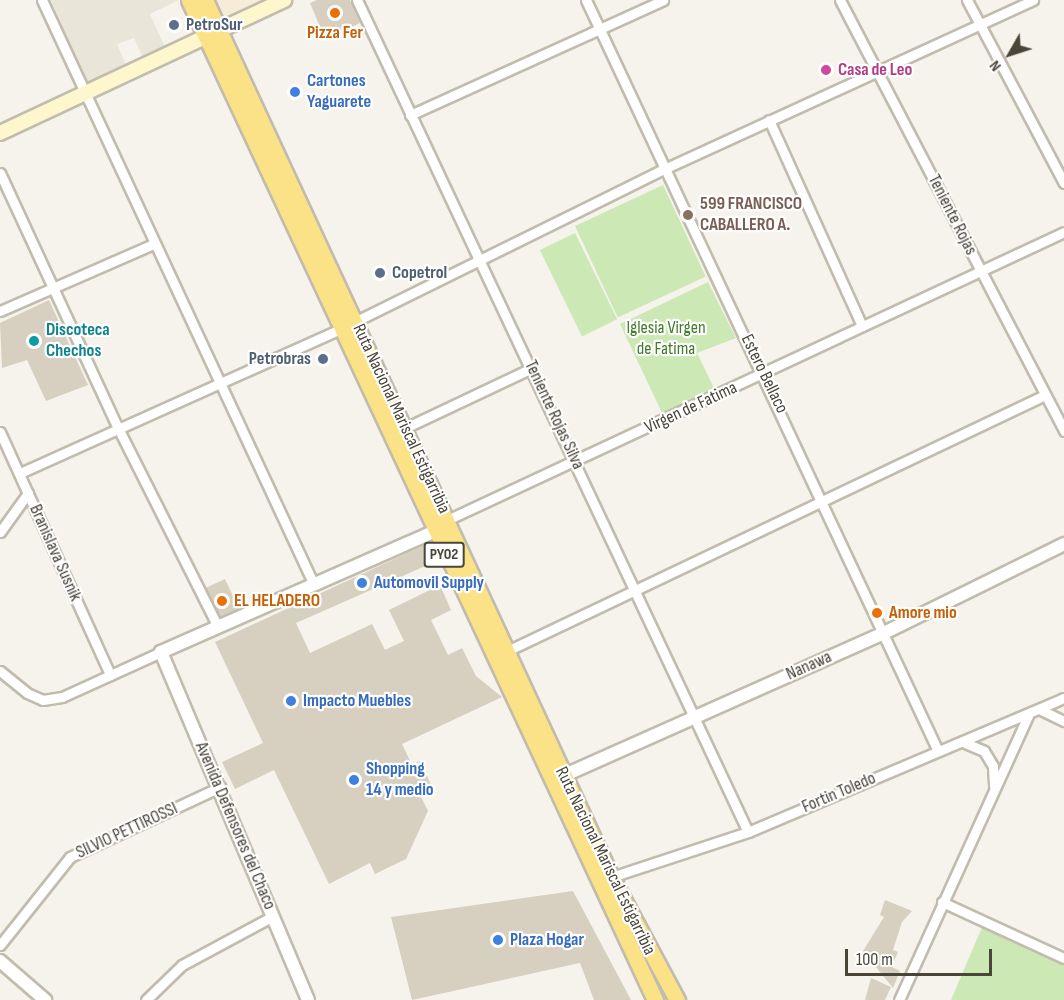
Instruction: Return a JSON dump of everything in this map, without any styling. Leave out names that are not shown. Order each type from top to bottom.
[{"type":"highway","name":"Ruta Nacional Mariscal Estigarribia","points":[[189,0],[213,34],[355,320],[507,651],[557,778],[610,877],[665,998]]},
{"type":"highway","name":"Ruta Nacional Mariscal Estigarribia","points":[[205,0],[213,34],[340,328],[433,532],[665,998]]},
{"type":"main road","points":[[0,133],[284,0]]},
{"type":"street","points":[[42,0],[82,94],[314,585]]},
{"type":"street","name":"Teniente Rojas Silva","points":[[357,0],[577,462],[748,832]]},
{"type":"street","name":"Estero Bellaco","points":[[586,0],[664,169],[825,502],[938,751]]},
{"type":"street","points":[[410,115],[663,0]]},
{"type":"street","name":"Teniente Rojas","points":[[840,0],[878,68],[1064,431]]},
{"type":"street","points":[[967,0],[1064,183]]},
{"type":"street","points":[[20,473],[220,385],[481,262],[664,169],[878,68],[1033,0]]},
{"type":"street","points":[[769,120],[862,327]]},
{"type":"street","points":[[0,173],[118,428],[218,627]]},
{"type":"street","name":"Virgen de Fatima","points":[[447,520],[577,462],[1064,232]]},
{"type":"street","points":[[0,311],[153,244]]},
{"type":"street","points":[[405,428],[532,368]]},
{"type":"street","points":[[507,651],[825,502],[1045,394]]},
{"type":"street","name":"Branislava Susnik","points":[[0,432],[110,675]]},
{"type":"street","points":[[0,532],[28,493]]},
{"type":"street","points":[[0,671],[27,693],[43,700],[62,697],[433,532]]},
{"type":"street","name":"Nanawa","points":[[557,778],[884,633],[1064,544]]},
{"type":"street","name":"Avenida Defensores del Chaco","points":[[161,652],[220,787],[308,1000]]},
{"type":"street","name":"Fortin Toledo","points":[[610,877],[748,832],[1064,698]]},
{"type":"street","points":[[1039,710],[1064,721]]},
{"type":"street","points":[[899,1000],[1029,714]]},
{"type":"street","points":[[963,742],[978,746],[989,759],[994,790]]},
{"type":"street","name":"SILVIO PETTIROSSI","points":[[0,945],[70,857],[220,787]]},
{"type":"street","points":[[942,902],[1064,958]]},
{"type":"street","points":[[146,1000],[182,965],[273,916]]},
{"type":"street","points":[[0,961],[45,1000]]},
{"type":"shaded area","points":[[51,0],[179,0],[150,14],[167,52],[143,58],[134,38],[117,44],[126,65],[88,86]]},
{"type":"shaded area","points":[[215,0],[267,0],[224,19]]},
{"type":"green space","points":[[663,185],[706,277],[618,318],[575,226]]},
{"type":"green space","points":[[575,233],[617,319],[582,336],[540,250]]},
{"type":"green space","name":"Iglesia Virgen de Fatima","points":[[708,282],[736,338],[697,353],[715,390],[663,415],[620,324]]},
{"type":"green space","points":[[983,925],[1064,962],[1064,1000],[951,1000]]},
{"type":"building","name":"Pizza Fer","points":[[317,0],[350,0],[360,23],[325,39],[310,3]]},
{"type":"building","name":"Discoteca Chechos","points":[[49,300],[88,385],[46,401],[27,360],[2,368],[0,323]]},
{"type":"building","points":[[431,542],[439,560],[296,623],[310,653],[372,624],[385,650],[404,641],[389,610],[440,585],[451,610],[431,620],[448,655],[462,648],[476,676],[502,697],[402,744],[412,765],[420,761],[433,789],[420,795],[428,811],[406,859],[375,874],[370,863],[329,884],[274,770],[235,789],[222,762],[263,743],[215,642]]},
{"type":"building","name":"EL HELADERO","points":[[225,579],[239,609],[220,618],[206,588]]},
{"type":"building","name":"Plaza Hogar","points":[[573,891],[631,1000],[594,1000],[580,963],[412,1000],[391,917]]},
{"type":"building","points":[[885,900],[912,911],[902,922],[893,950],[898,952],[894,961],[886,964],[900,971],[893,988],[863,951],[884,917],[880,915]]},
{"type":"building","points":[[871,978],[891,987],[885,1000],[865,1000]]},
{"type":"place","name":"Pizza Fer","points":[[335,13]]},
{"type":"place","name":"PetroSur","points":[[174,25]]},
{"type":"place","name":"Casa de Leo","points":[[826,70]]},
{"type":"place","name":"Cartones Yaguarete","points":[[295,92]]},
{"type":"place","name":"599 FRANCISCO CABALLERO A.","points":[[688,215]]},
{"type":"place","name":"Copetrol","points":[[380,273]]},
{"type":"place","name":"Discoteca Chechos","points":[[34,341]]},
{"type":"place","name":"Petrobras","points":[[323,359]]},
{"type":"place","name":"Automovil Supply","points":[[362,583]]},
{"type":"place","name":"EL HELADERO","points":[[222,601]]},
{"type":"place","name":"Amore mio","points":[[877,613]]},
{"type":"place","name":"Impacto Muebles","points":[[291,701]]},
{"type":"place","name":"Shopping 14 y medio","points":[[354,780]]},
{"type":"place","name":"Plaza Hogar","points":[[498,940]]}]
